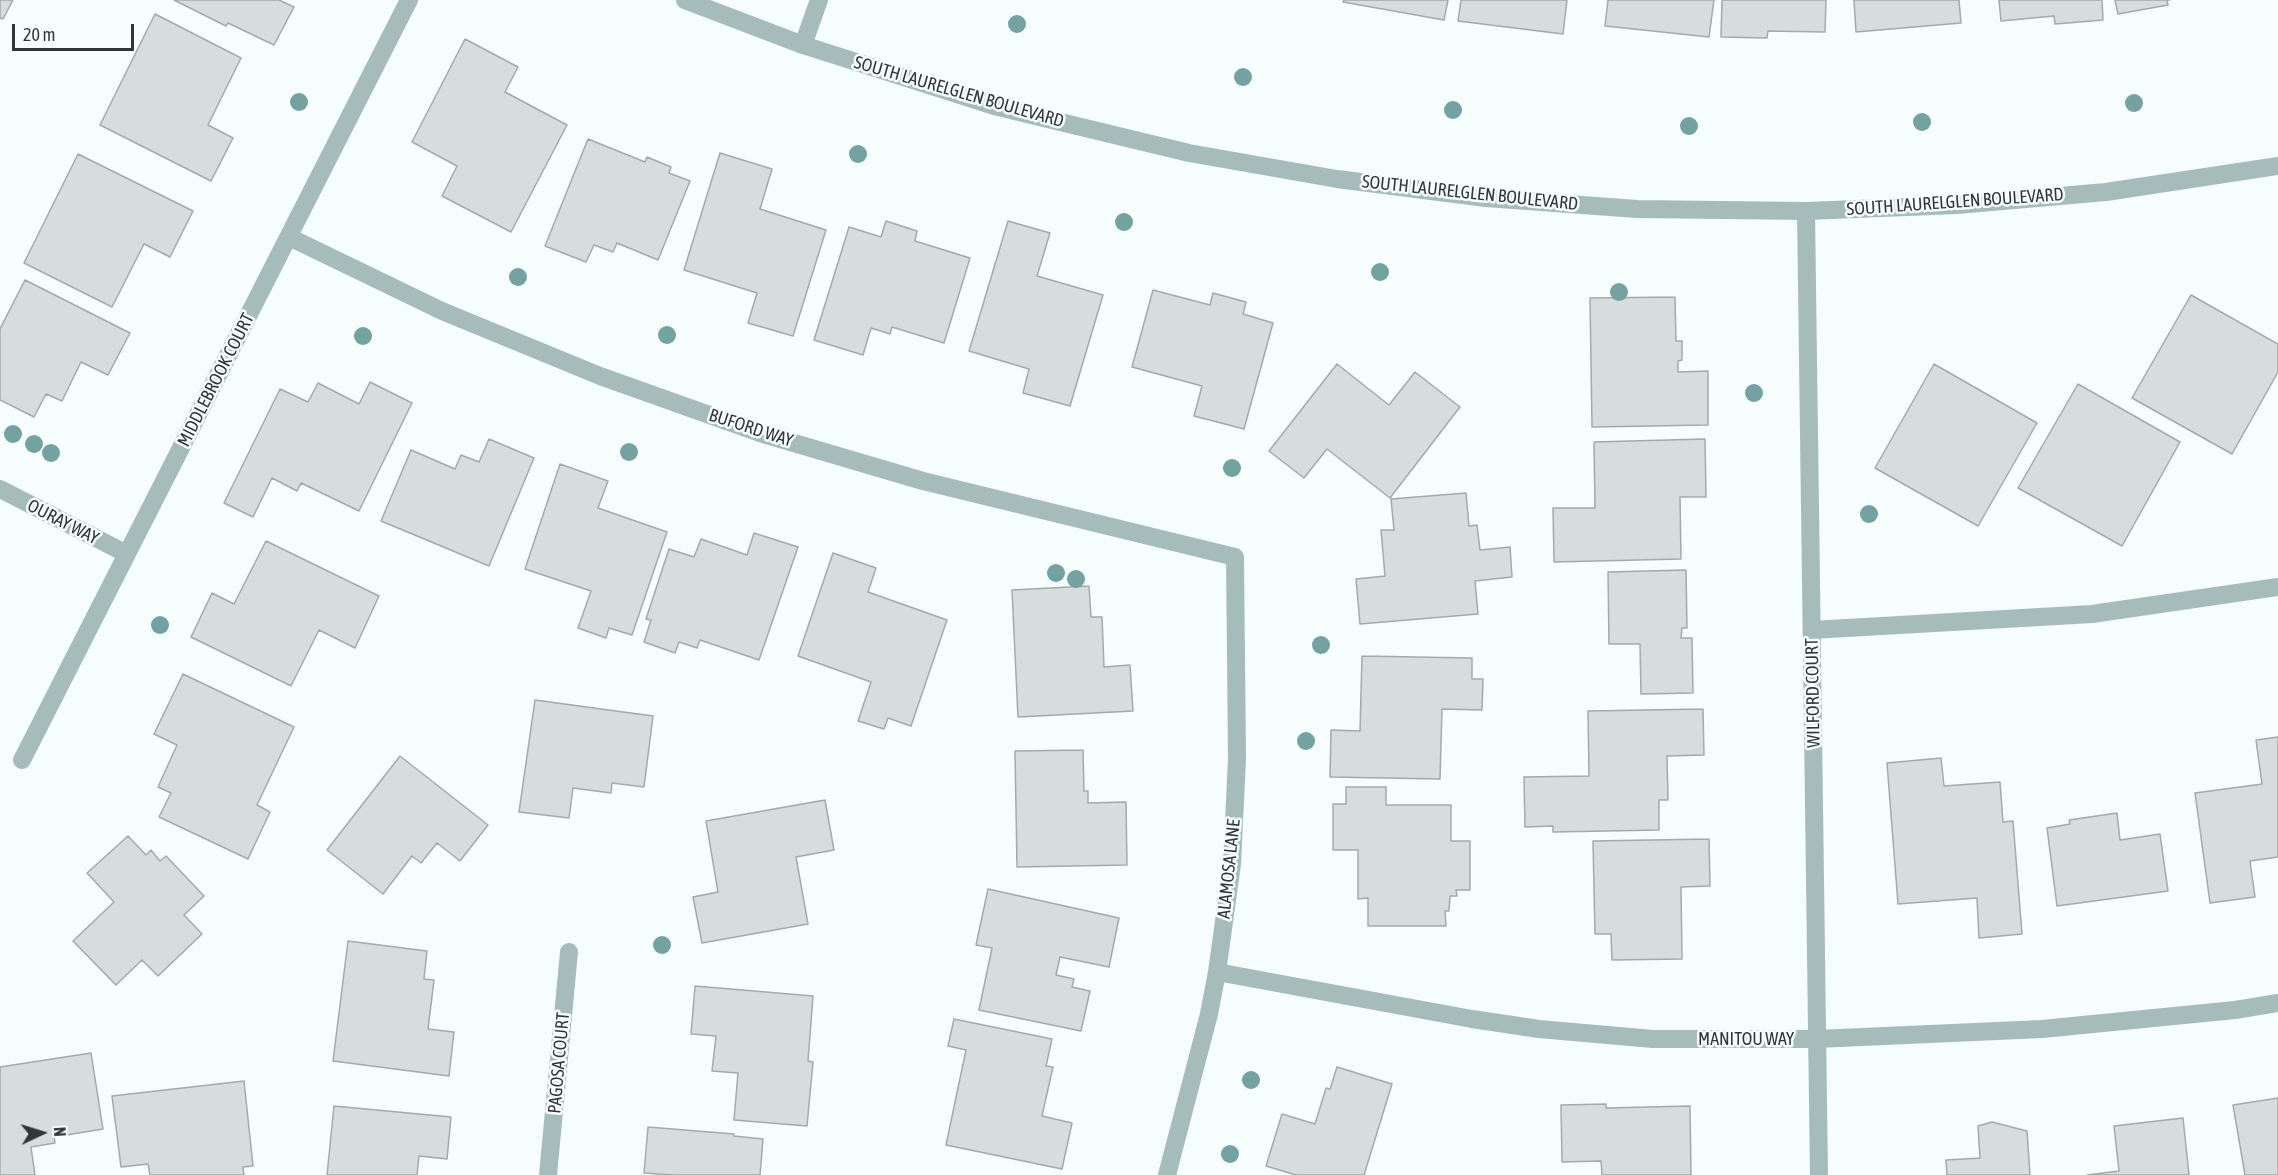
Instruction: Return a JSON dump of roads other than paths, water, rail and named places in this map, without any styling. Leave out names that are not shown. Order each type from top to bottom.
[{"type":"street","name":"MIDDLEBROOK COURT","points":[[22,760],[409,0]]},
{"type":"street","name":"SOUTH LAURELGLEN BOULEVARD","points":[[685,0],[803,45],[994,106],[1190,153],[1337,179],[1486,198],[1636,209],[1806,212],[1957,205],[2083,194],[2278,166]]},
{"type":"street","points":[[803,45],[819,0]]},
{"type":"street","name":"WILFORD COURT","points":[[1806,212],[1819,1175]]},
{"type":"street","name":"BUFORD WAY","points":[[289,237],[442,311],[600,376],[760,433],[923,481],[1235,557]]},
{"type":"street","name":"OURAY WAY","points":[[0,489],[127,554]]},
{"type":"street","name":"ALAMOSA LANE","points":[[1167,1175],[1209,1014],[1232,864],[1237,759],[1235,557]]},
{"type":"street","points":[[1812,630],[2092,614],[2278,586]]},
{"type":"street","name":"PAGOSA COURT","points":[[549,1175],[569,952]]},
{"type":"street","name":"MANITOU WAY","points":[[1217,972],[1539,1029],[1653,1039],[1817,1039],[2042,1029],[2235,1010],[2278,1003]]}]
